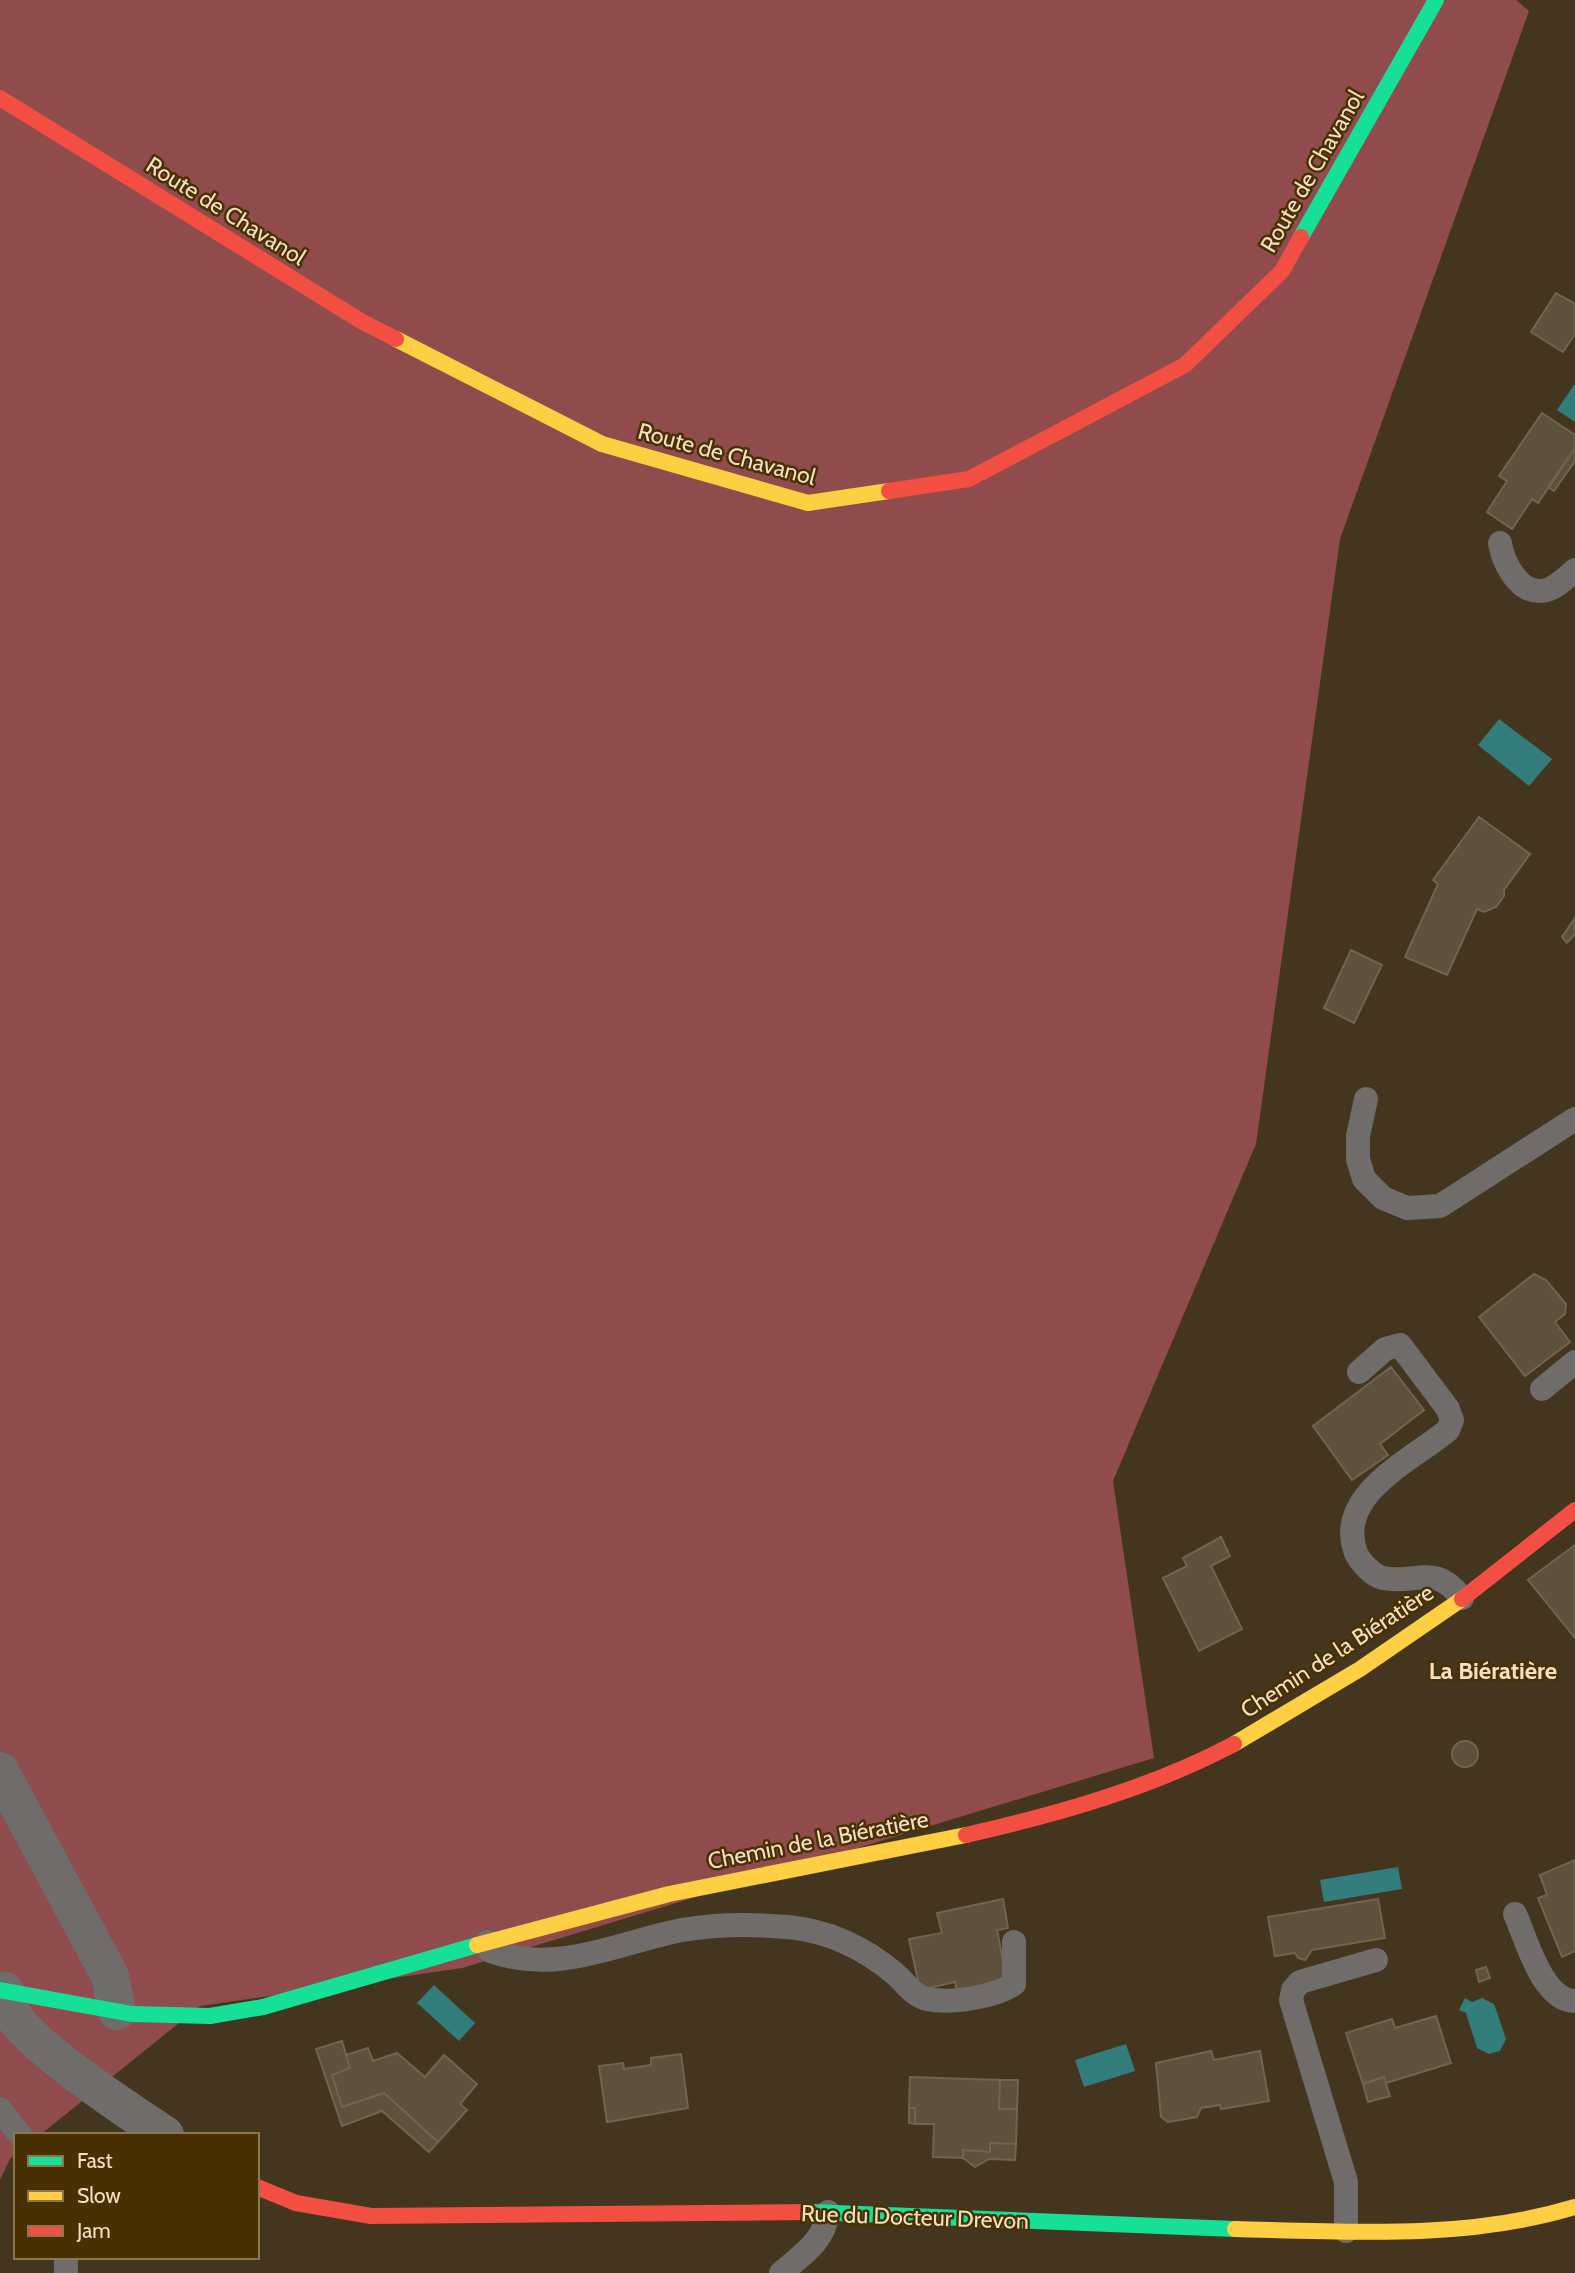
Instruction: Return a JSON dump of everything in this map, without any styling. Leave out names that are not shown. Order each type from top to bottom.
[{"type":"street","name":"Route de Chavanol","points":[[0,98],[361,321],[602,444],[808,503],[969,479],[1185,365],[1282,271],[1436,0]]},
{"type":"street","name":"Chemin de la Biératière","points":[[2,1991],[117,2011],[173,2017],[213,2016],[286,1999],[487,1942],[701,1886],[979,1832],[1093,1802],[1188,1767],[1273,1723],[1380,1656],[1462,1598],[1575,1510]]},
{"type":"street","points":[[0,1771],[110,1976],[117,2011]]},
{"type":"street","points":[[2,1991],[11,2012],[27,2032],[118,2104],[162,2133]]},
{"type":"street","name":"Rue du Docteur Drevon","points":[[259,2189],[296,2203],[371,2216],[828,2212],[1135,2226],[1346,2231],[1468,2227],[1542,2217],[1575,2207]]},
{"type":"lane","points":[[1500,543],[1506,566],[1530,588],[1540,591],[1553,587],[1575,570]]},
{"type":"lane","points":[[1366,1099],[1358,1147],[1364,1179],[1383,1198],[1407,1208],[1440,1206],[1575,1119]]},
{"type":"lane","points":[[1359,1371],[1385,1349],[1400,1345],[1448,1409],[1452,1420],[1448,1430],[1360,1502],[1351,1523],[1358,1557],[1383,1578],[1440,1578],[1453,1586],[1462,1598]]},
{"type":"lane","points":[[1542,1389],[1575,1362]]},
{"type":"lane","points":[[1515,1913],[1546,1983],[1558,1995],[1575,2001]]},
{"type":"lane","points":[[487,1942],[490,1951],[512,1958],[546,1959],[586,1956],[705,1927],[748,1924],[791,1927],[844,1940],[872,1955],[911,1991],[926,1999],[950,2000],[1005,1990],[1014,1984],[1014,1942]]},
{"type":"lane","points":[[1346,2231],[1346,2182],[1292,2000],[1293,1990],[1300,1982],[1376,1960]]},
{"type":"lane","points":[[0,2109],[18,2133]]},
{"type":"lane","points":[[782,2273],[817,2243],[826,2228],[828,2212]]},
{"type":"shaded area","points":[[0,0],[1516,0],[1529,11],[1340,539],[1256,1144],[1113,1481],[1154,1758],[462,1968],[200,2006],[42,2133],[14,2133],[14,2156],[0,2180]]},
{"type":"water","points":[[1575,385],[1575,422],[1557,410]]},
{"type":"water","points":[[1499,719],[1552,759],[1529,786],[1478,745]]},
{"type":"water","points":[[1398,1867],[1402,1889],[1324,1902],[1320,1880]]},
{"type":"water","points":[[434,1985],[475,2023],[459,2041],[417,2003]]},
{"type":"water","points":[[1465,1998],[1472,2002],[1482,1998],[1494,2004],[1506,2039],[1500,2051],[1489,2054],[1477,2048],[1466,2013],[1459,2010]]},
{"type":"water","points":[[1126,2044],[1135,2071],[1084,2087],[1075,2060]]},
{"type":"building","points":[[1556,293],[1575,304],[1575,334],[1563,352],[1531,332]]},
{"type":"building","points":[[1542,413],[1575,435],[1575,448],[1538,503],[1532,499],[1512,529],[1487,512],[1507,481],[1499,476]]},
{"type":"building","points":[[1575,448],[1575,461],[1554,491],[1548,487]]},
{"type":"building","points":[[1479,817],[1530,854],[1504,890],[1504,896],[1496,907],[1484,912],[1477,909],[1447,975],[1405,957],[1438,884],[1433,880]]},
{"type":"building","points":[[1575,918],[1575,934],[1567,943],[1562,937]]},
{"type":"building","points":[[1351,950],[1382,965],[1354,1023],[1324,1008]]},
{"type":"building","points":[[1534,1274],[1546,1280],[1566,1304],[1565,1314],[1555,1322],[1570,1342],[1525,1376],[1479,1317]]},
{"type":"building","points":[[1391,1367],[1424,1410],[1380,1444],[1388,1455],[1352,1480],[1313,1426]]},
{"type":"building","points":[[1221,1537],[1230,1556],[1211,1566],[1242,1629],[1199,1651],[1163,1578],[1187,1566],[1183,1558]]},
{"type":"building","points":[[1575,1545],[1575,1638],[1528,1580]]},
{"type":"building","points":[[1465,1741],[1474,1745],[1478,1754],[1474,1763],[1465,1767],[1456,1763],[1452,1754],[1456,1745]]},
{"type":"building","points":[[1575,1860],[1575,1951],[1562,1957],[1538,1898],[1547,1895],[1540,1875]]},
{"type":"building","points":[[1003,1899],[1008,1928],[997,1930],[1007,1982],[957,1992],[955,1982],[920,1990],[909,1939],[942,1933],[937,1913]]},
{"type":"building","points":[[1378,1899],[1385,1938],[1312,1950],[1305,1960],[1298,1958],[1295,1953],[1275,1956],[1268,1917]]},
{"type":"building","points":[[1486,1967],[1490,1978],[1479,1982],[1476,1970]]},
{"type":"building","points":[[1436,2016],[1451,2063],[1386,2083],[1384,2077],[1363,2084],[1346,2033],[1392,2019],[1395,2028]]},
{"type":"building","points":[[342,2041],[350,2068],[332,2075],[342,2107],[384,2093],[438,2142],[429,2152],[382,2111],[342,2126],[316,2049]]},
{"type":"building","points":[[368,2048],[373,2061],[397,2053],[425,2077],[444,2055],[477,2084],[460,2104],[467,2110],[438,2142],[384,2093],[342,2107],[332,2075],[350,2068],[346,2055]]},
{"type":"building","points":[[1211,2051],[1214,2060],[1260,2051],[1269,2101],[1221,2109],[1220,2105],[1201,2108],[1197,2117],[1168,2122],[1161,2117],[1156,2063]]},
{"type":"building","points":[[681,2054],[688,2108],[607,2122],[599,2066],[623,2063],[624,2069],[651,2065],[651,2058]]},
{"type":"building","points":[[910,2077],[1000,2080],[999,2109],[1017,2109],[1016,2144],[990,2143],[990,2152],[963,2150],[963,2158],[933,2157],[934,2124],[915,2124],[915,2108],[909,2108]]},
{"type":"building","points":[[1384,2077],[1390,2096],[1368,2102],[1363,2084]]},
{"type":"building","points":[[1000,2080],[1018,2080],[1017,2109],[999,2109]]},
{"type":"building","points":[[909,2108],[915,2108],[915,2124],[909,2123]]},
{"type":"building","points":[[990,2143],[1016,2144],[1015,2160],[989,2159],[975,2167],[963,2158],[963,2150],[990,2152]]},
{"type":"traffic: fast","points":[[1301,237],[1436,0]]},
{"type":"traffic: fast","points":[[0,1990],[132,2014],[210,2016],[263,2007],[477,1945]]},
{"type":"traffic: fast","points":[[811,2212],[1235,2229]]},
{"type":"traffic: slow","points":[[396,339],[602,444],[808,503],[889,491]]},
{"type":"traffic: slow","points":[[1234,1744],[1360,1669],[1462,1599]]},
{"type":"traffic: slow","points":[[477,1945],[669,1894],[966,1835]]},
{"type":"traffic: slow","points":[[1235,2229],[1406,2232],[1492,2225],[1575,2207]]},
{"type":"traffic: jam","points":[[0,98],[361,321],[396,339]]},
{"type":"traffic: jam","points":[[889,491],[969,479],[1185,365],[1282,271],[1301,237]]},
{"type":"traffic: jam","points":[[1462,1599],[1575,1510]]},
{"type":"traffic: jam","points":[[966,1835],[1035,1818],[1137,1787],[1234,1744]]},
{"type":"traffic: jam","points":[[259,2188],[296,2203],[371,2216],[811,2212]]},
{"type":"district","name":"La Biératière","points":[[1493,1671]]}]
